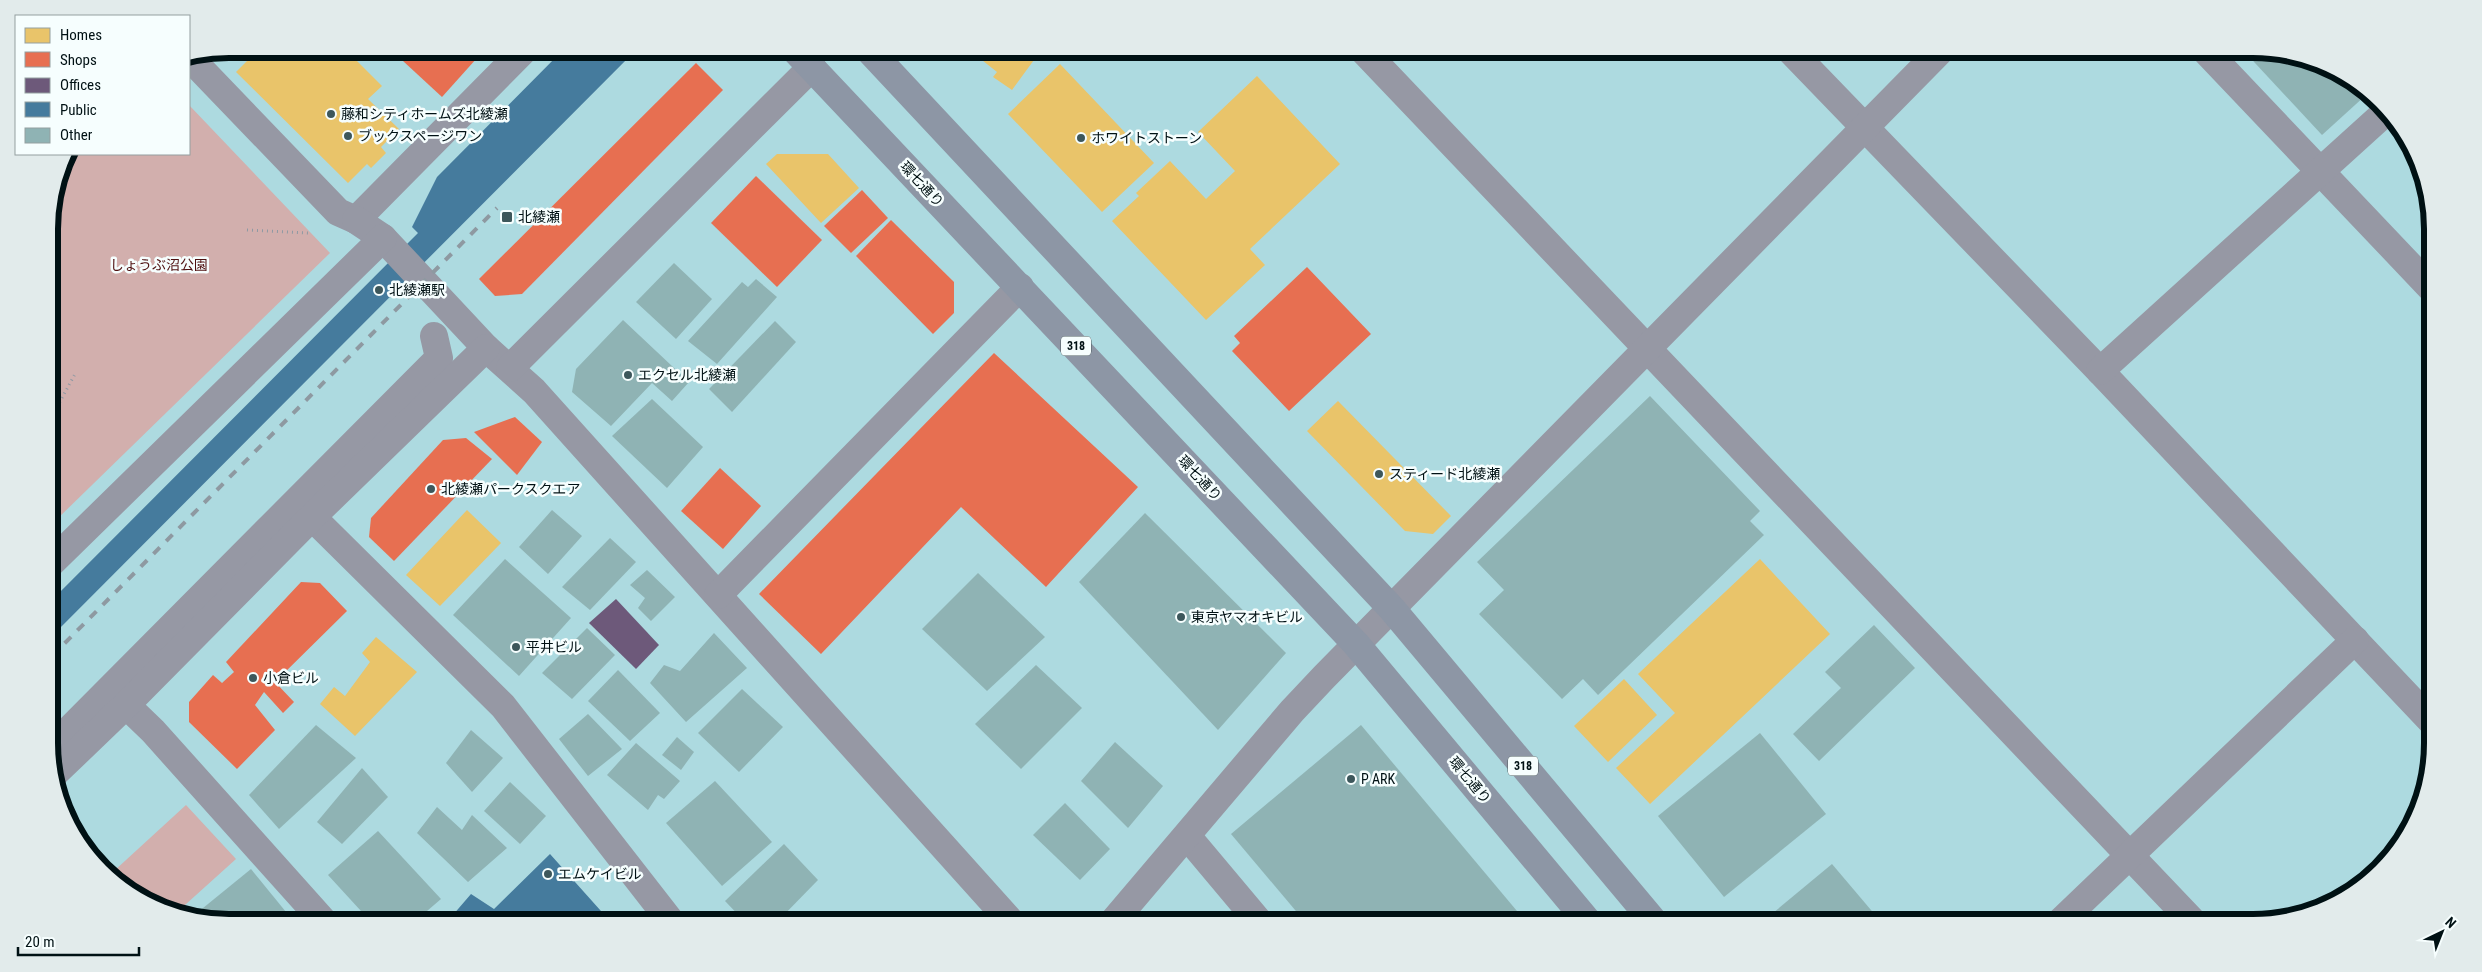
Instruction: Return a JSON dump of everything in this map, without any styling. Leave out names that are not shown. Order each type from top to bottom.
[{"type":"main road","name":"環七通り","points":[[804,58],[1356,644],[1581,914]]},
{"type":"main road","name":"318","points":[[876,58],[1392,609],[1646,914]]},
{"type":"street","points":[[347,216],[515,58]]},
{"type":"street","points":[[510,368],[804,58]]},
{"type":"street","points":[[1371,58],[2186,914]]},
{"type":"street","points":[[1798,58],[2100,371],[2424,713]]},
{"type":"street","points":[[1120,914],[1292,711],[1933,58]]},
{"type":"street","points":[[2213,58],[2424,281]]},
{"type":"street","points":[[193,61],[347,216],[383,238],[486,348],[510,368],[540,398],[1004,914]]},
{"type":"street","points":[[2100,371],[2319,170],[2382,116]]},
{"type":"street","points":[[58,556],[383,238]]},
{"type":"street","points":[[718,596],[1020,287]]},
{"type":"street","points":[[58,741],[439,358],[434,336]]},
{"type":"street","points":[[60,769],[126,706],[312,517],[486,348]]},
{"type":"street","points":[[312,517],[503,706],[665,914]]},
{"type":"street","points":[[2068,914],[2355,640]]},
{"type":"street","points":[[126,706],[153,731],[317,914]]},
{"type":"street","points":[[1187,836],[1252,914]]},
{"type":"path","points":[[247,230],[323,233],[347,216]]},
{"type":"path","points":[[58,405],[75,374]]},
{"type":"green space","name":"しょうぶ沼公園","points":[[190,106],[330,253],[58,518],[58,218],[63,185],[74,155],[190,155]]},
{"type":"green space","points":[[186,805],[236,859],[182,908],[153,897],[134,886],[115,871]]},
{"type":"building: Homes","name":"藤和シティホームズ北綾瀬","points":[[250,58],[354,58],[382,86],[368,99],[399,129],[381,147],[386,153],[371,168],[367,164],[348,183],[236,72]]},
{"type":"building: Homes","points":[[979,58],[1035,58],[1012,90],[993,77],[997,72]]},
{"type":"building: Homes","name":"ホワイトストーン","points":[[1060,64],[1154,163],[1102,212],[1008,114]]},
{"type":"building: Homes","points":[[1257,76],[1340,164],[1250,249],[1265,265],[1206,320],[1112,221],[1139,196],[1136,193],[1170,161],[1206,199],[1235,171],[1198,132]]},
{"type":"building: Homes","points":[[777,154],[828,154],[859,188],[821,223],[766,164]]},
{"type":"building: Homes","name":"スティード北綾瀬","points":[[1338,401],[1451,516],[1433,534],[1405,531],[1307,431]]},
{"type":"building: Homes","points":[[467,510],[501,543],[440,606],[406,575]]},
{"type":"building: Homes","points":[[1760,559],[1830,634],[1650,804],[1616,768],[1675,713],[1638,674]]},
{"type":"building: Homes","points":[[376,637],[417,672],[355,736],[320,704],[334,687],[345,696],[370,662],[362,653]]},
{"type":"building: Homes","points":[[1624,679],[1657,715],[1608,762],[1574,726]]},
{"type":"building: Shops","points":[[400,58],[477,58],[442,97]]},
{"type":"building: Shops","points":[[696,63],[723,90],[522,294],[495,296],[479,279]]},
{"type":"building: Shops","points":[[756,176],[822,240],[777,287],[711,223]]},
{"type":"building: Shops","points":[[862,190],[888,218],[851,253],[824,226]]},
{"type":"building: Shops","points":[[891,220],[954,282],[954,313],[933,334],[856,256]]},
{"type":"building: Shops","points":[[1307,267],[1371,334],[1289,411],[1232,351],[1240,343],[1234,336]]},
{"type":"building: Shops","points":[[994,353],[1138,487],[1046,587],[961,507],[821,654],[759,594]]},
{"type":"building: Shops","points":[[515,417],[542,442],[517,475],[474,432]]},
{"type":"building: Shops","name":"北綾瀬パークスクエア","points":[[466,438],[492,459],[394,561],[369,537],[371,518],[443,440]]},
{"type":"building: Shops","points":[[720,468],[761,506],[723,549],[681,511]]},
{"type":"building: Shops","name":"小倉ビル","points":[[301,582],[320,583],[347,611],[275,682],[294,702],[283,713],[264,692],[255,705],[275,730],[237,769],[189,722],[189,702],[213,675],[222,683],[234,672],[226,662]]},
{"type":"building: Offices","points":[[616,599],[659,645],[636,669],[589,623]]},
{"type":"building: Public","name":"北綾瀬駅","points":[[555,58],[628,58],[58,630],[58,594],[418,233],[412,227],[437,177]]},
{"type":"building: Public","name":"エムケイビル","points":[[550,854],[604,914],[454,914],[471,894],[494,909]]},
{"type":"building: Other","points":[[2250,58],[2275,59],[2297,63],[2329,75],[2363,98],[2322,135]]},
{"type":"building: Other","points":[[674,263],[712,299],[676,339],[636,302]]},
{"type":"building: Other","points":[[756,279],[777,297],[717,364],[688,341],[742,282],[748,287]]},
{"type":"building: Other","name":"エクセル北綾瀬","points":[[623,320],[689,382],[672,401],[652,383],[611,426],[572,392],[576,369]]},
{"type":"building: Other","points":[[775,321],[796,342],[732,412],[709,389]]},
{"type":"building: Other","points":[[1650,396],[1760,511],[1750,521],[1764,535],[1598,695],[1583,679],[1562,699],[1479,614],[1504,590],[1477,562]]},
{"type":"building: Other","points":[[652,399],[703,447],[667,488],[612,436]]},
{"type":"building: Other","points":[[552,510],[582,536],[548,574],[519,547]]},
{"type":"building: Other","name":"東京ヤマオキビル","points":[[1145,513],[1286,653],[1218,730],[1079,582]]},
{"type":"building: Other","points":[[610,538],[636,562],[590,610],[562,587]]},
{"type":"building: Other","name":"平井ビル","points":[[505,559],[571,618],[519,676],[453,615]]},
{"type":"building: Other","points":[[647,570],[675,597],[651,621],[638,608],[645,598],[630,585]]},
{"type":"building: Other","points":[[978,573],[1045,637],[987,691],[922,629]]},
{"type":"building: Other","points":[[1874,625],[1915,668],[1819,761],[1793,734],[1841,688],[1825,672]]},
{"type":"building: Other","points":[[587,628],[615,655],[572,699],[542,673]]},
{"type":"building: Other","points":[[714,633],[747,668],[686,722],[650,683],[664,665],[680,671]]},
{"type":"building: Other","points":[[1036,665],[1082,708],[1021,769],[975,724]]},
{"type":"building: Other","points":[[618,670],[660,713],[630,741],[588,701]]},
{"type":"building: Other","points":[[742,689],[783,727],[739,772],[698,733]]},
{"type":"building: Other","points":[[588,714],[622,749],[588,776],[559,739]]},
{"type":"building: Other","points":[[316,725],[356,758],[279,829],[249,795]]},
{"type":"building: Other","name":"P ARK","points":[[1361,725],[1519,914],[1298,914],[1231,834]]},
{"type":"building: Other","points":[[471,730],[503,758],[472,792],[446,763]]},
{"type":"building: Other","points":[[1760,733],[1826,814],[1724,897],[1658,816]]},
{"type":"building: Other","points":[[677,737],[694,752],[681,770],[662,755]]},
{"type":"building: Other","points":[[1115,742],[1163,786],[1128,828],[1081,781]]},
{"type":"building: Other","points":[[636,743],[680,781],[664,799],[658,795],[648,810],[607,775]]},
{"type":"building: Other","points":[[362,768],[388,797],[342,844],[317,822]]},
{"type":"building: Other","points":[[715,781],[772,842],[722,886],[666,823]]},
{"type":"building: Other","points":[[510,782],[546,816],[520,844],[484,811]]},
{"type":"building: Other","points":[[1065,803],[1110,849],[1080,880],[1033,835]]},
{"type":"building: Other","points":[[437,807],[462,830],[472,815],[507,848],[468,882],[417,833]]},
{"type":"building: Other","points":[[378,831],[441,899],[424,914],[364,914],[328,875]]},
{"type":"building: Other","points":[[784,844],[818,880],[785,914],[737,914],[725,901]]},
{"type":"building: Other","points":[[1832,864],[1874,914],[1772,914]]},
{"type":"building: Other","points":[[251,869],[288,914],[229,914],[199,912]]},
{"type":"railway","points":[[58,650],[497,208]]},
{"type":"place","name":"藤和シティホームズ北綾瀬","points":[[331,114]]},
{"type":"place","name":"ブックスページワン","points":[[348,136]]},
{"type":"place","name":"ホワイトストーン","points":[[1081,138]]},
{"type":"place","name":"北綾瀬","points":[[507,217]]},
{"type":"place","name":"北綾瀬駅","points":[[379,290]]},
{"type":"place","name":"エクセル北綾瀬","points":[[628,375]]},
{"type":"place","name":"スティード北綾瀬","points":[[1379,474]]},
{"type":"place","name":"北綾瀬パークスクエア","points":[[431,489]]},
{"type":"place","name":"東京ヤマオキビル","points":[[1181,617]]},
{"type":"place","name":"平井ビル","points":[[516,647]]},
{"type":"place","name":"小倉ビル","points":[[253,678]]},
{"type":"place","name":"P ARK","points":[[1351,779]]},
{"type":"place","name":"エムケイビル","points":[[548,874]]}]
